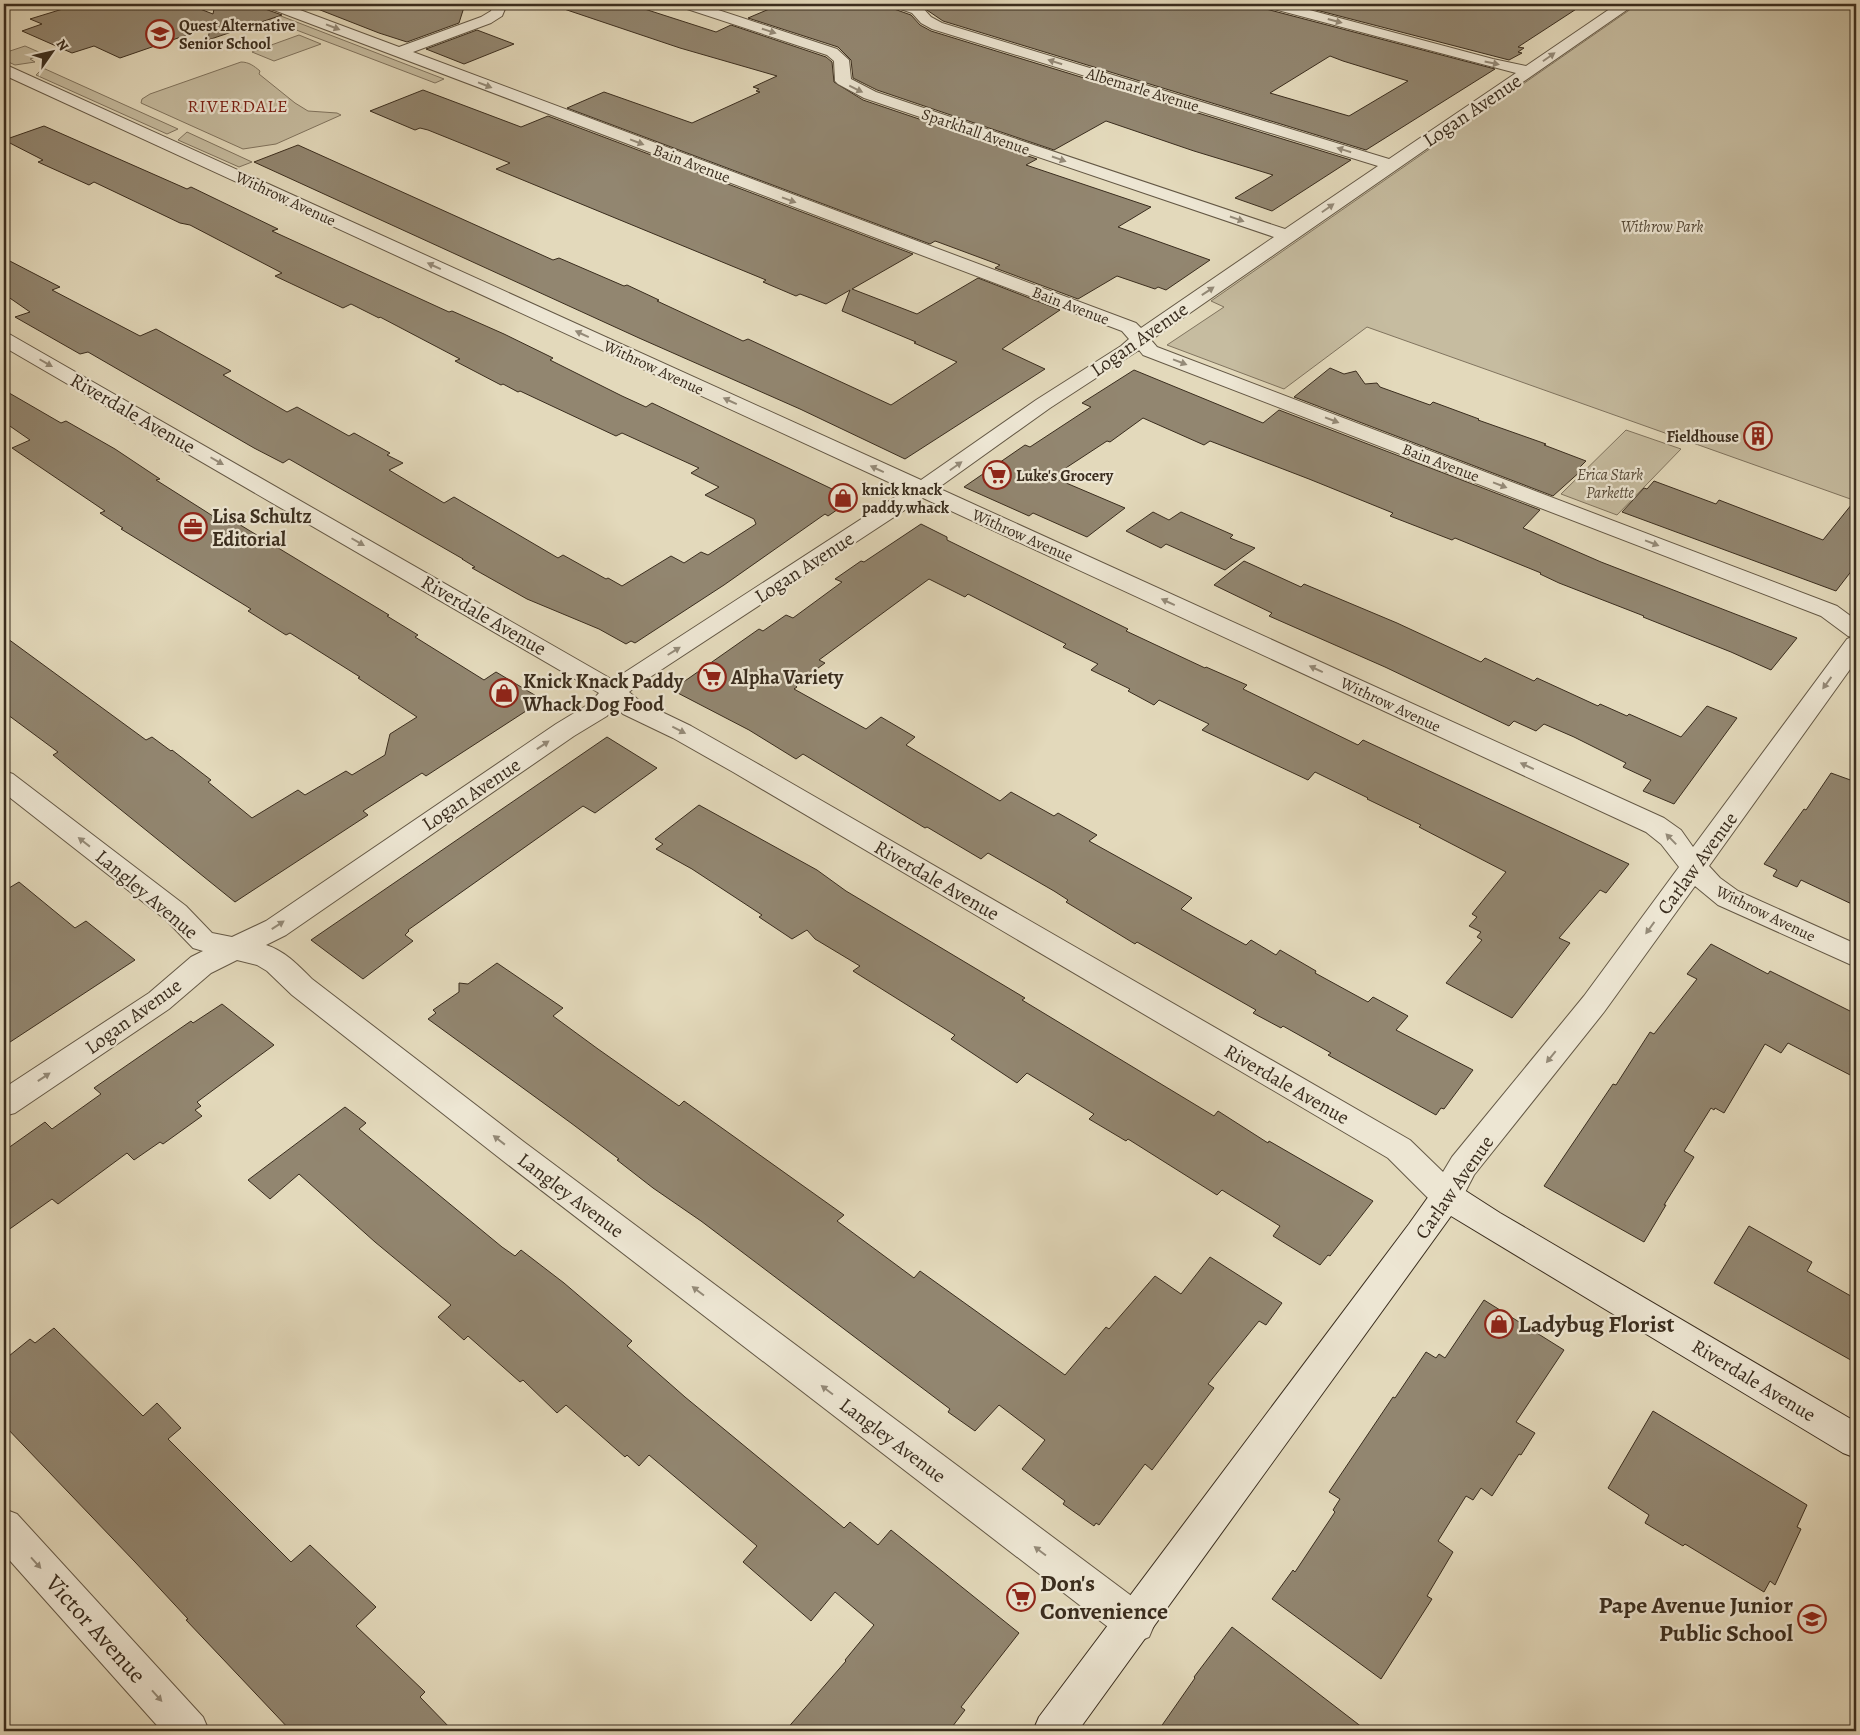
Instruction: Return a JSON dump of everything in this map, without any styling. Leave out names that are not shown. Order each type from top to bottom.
[{"type":"street","name":"Bain Avenue","points":[[271,4],[1129,327],[1150,351],[1830,611],[1856,631]]},
{"type":"street","points":[[399,52],[486,20],[496,14],[500,4]]},
{"type":"street","name":"Sparkhall Avenue","points":[[686,4],[836,54],[841,60],[843,81],[870,95],[1288,236]]},
{"type":"street","name":"Albemarle Avenue","points":[[900,4],[917,10],[926,20],[937,26],[1391,165]]},
{"type":"street","points":[[1271,4],[1491,63],[1530,71]]},
{"type":"street","name":"Logan Avenue","points":[[4,1104],[159,1000],[201,965],[276,928],[541,746],[598,710],[629,679],[922,490],[1043,404],[1128,350],[1139,338],[1626,4]]},
{"type":"street","points":[[722,16],[742,6]]},
{"type":"street","name":"Withrow Avenue","points":[[4,69],[1655,825],[1671,837],[1694,868],[1710,885],[1728,898],[1856,956]]},
{"type":"street","name":"Riverdale Avenue","points":[[4,339],[571,666],[614,692],[632,708],[682,732],[742,766],[1399,1149],[1447,1196],[1488,1223],[1856,1441]]},
{"type":"street","name":"Carlaw Avenue","points":[[1053,1731],[1422,1234],[1464,1166],[1594,1004],[1856,644]]},
{"type":"street","name":"Langley Avenue","points":[[4,780],[176,913],[203,941],[266,956],[277,963],[302,987],[513,1151],[1135,1623]]},
{"type":"street","name":"Victor Avenue","points":[[4,1526],[189,1731]]},
{"type":"green space","name":"Withrow Park","points":[[1638,4],[1856,4],[1856,501],[1367,327],[1284,389],[1167,345],[1224,307],[1211,301]]},
{"type":"green space","points":[[255,6],[444,79],[435,83],[244,10]]},
{"type":"green space","points":[[299,35],[321,44],[274,61],[252,52]]},
{"type":"green space","points":[[25,46],[41,53],[39,54],[41,55],[30,59],[35,62],[15,65],[4,60],[4,50],[7,52]]},
{"type":"green space","points":[[241,62],[256,67],[260,71],[259,74],[308,111],[337,113],[341,115],[276,144],[243,149],[141,103],[142,99],[150,94]]},
{"type":"green space","points":[[43,68],[178,129],[167,134],[36,75]]},
{"type":"green space","points":[[187,132],[252,162],[239,167],[178,140]]},
{"type":"green space","name":"Erica Stark Parkette","points":[[1626,430],[1681,449],[1617,515],[1561,494]]},
{"type":"building","points":[[79,4],[187,4],[213,14],[215,4],[262,4],[265,9],[282,15],[208,40],[210,27],[120,58],[94,46],[72,53],[22,31],[42,24],[30,19]]},
{"type":"building","points":[[310,4],[465,4],[459,23],[407,42],[310,6]]},
{"type":"building","points":[[565,4],[629,4],[716,32],[731,25],[826,57],[832,62],[834,82],[863,100],[1037,159],[1026,165],[1151,207],[1118,227],[1210,260],[1166,290],[1158,287],[1155,289],[1117,276],[1078,299],[995,268],[1000,265],[935,241],[930,244],[567,108],[604,92],[692,123],[760,92],[756,91],[759,89],[753,87],[777,76],[680,48],[564,9]]},
{"type":"building","points":[[781,4],[891,4],[894,9],[911,15],[920,25],[931,31],[1351,160],[1272,211],[1235,198],[1273,175],[1106,121],[1054,150],[877,90],[853,78],[851,60],[838,47],[748,18]]},
{"type":"building","points":[[918,4],[1262,4],[1266,9],[1495,69],[1366,150],[943,21]],"holes":[[[1330,56],[1408,81],[1349,116],[1270,93]]]},
{"type":"building","points":[[1293,4],[1584,4],[1518,47],[1524,48],[1518,52],[1522,53],[1509,60]]},
{"type":"building","points":[[477,30],[514,44],[464,64],[426,49]]},
{"type":"building","points":[[423,90],[521,127],[548,116],[913,254],[852,289],[917,314],[978,278],[1060,310],[1002,349],[1045,369],[905,459],[800,409],[639,338],[254,162],[298,145],[553,260],[559,258],[624,286],[627,285],[743,341],[748,339],[891,405],[957,362],[914,343],[916,342],[842,311],[850,290],[826,304],[800,294],[796,296],[763,282],[766,280],[496,169],[510,163],[428,130],[420,128],[415,130],[370,111]]},
{"type":"building","points":[[44,126],[187,189],[191,187],[278,229],[272,231],[449,312],[452,311],[504,334],[553,358],[550,360],[622,396],[646,407],[652,403],[853,499],[828,516],[825,514],[724,585],[635,643],[631,641],[626,644],[599,629],[527,599],[472,568],[475,567],[463,559],[289,459],[283,463],[254,448],[88,352],[80,354],[15,317],[30,312],[4,294],[4,258],[60,287],[52,290],[140,336],[156,329],[231,371],[223,375],[287,412],[297,407],[349,436],[354,433],[390,453],[387,455],[403,463],[389,470],[444,503],[454,497],[558,558],[563,555],[622,586],[671,556],[684,563],[701,552],[708,555],[756,524],[754,519],[705,495],[719,487],[691,473],[699,468],[622,433],[616,436],[520,391],[518,392],[503,384],[501,385],[455,361],[460,359],[380,317],[351,304],[343,308],[275,276],[282,273],[190,225],[180,223],[94,182],[89,185],[38,162],[43,160],[4,140]]},
{"type":"building","points":[[1330,368],[1344,374],[1356,371],[1365,384],[1377,383],[1380,387],[1430,405],[1433,402],[1546,444],[1544,445],[1586,461],[1580,467],[1583,469],[1553,496],[1294,397]]},
{"type":"building","points":[[1134,370],[1263,423],[1279,410],[1540,510],[1523,528],[1601,562],[1797,638],[1771,670],[1455,538],[1452,540],[1390,516],[1393,513],[1309,479],[1210,441],[1204,445],[1143,418],[1110,442],[1107,441],[1052,477],[1125,508],[1087,537],[1033,513],[1029,516],[964,487],[1025,445],[1030,447],[1091,407],[1082,403]]},
{"type":"building","points":[[4,390],[61,423],[66,421],[115,449],[160,479],[156,480],[225,524],[232,520],[389,615],[387,616],[418,635],[415,637],[484,680],[496,672],[543,700],[426,776],[422,773],[363,811],[368,815],[235,902],[53,755],[58,752],[4,712],[4,636],[146,740],[152,737],[172,750],[211,780],[208,782],[252,818],[298,790],[305,795],[346,771],[352,775],[385,755],[390,734],[417,717],[358,678],[360,677],[290,633],[286,635],[248,611],[251,609],[121,529],[123,528],[100,513],[105,511],[12,448],[30,440],[4,422]]},
{"type":"building","points":[[1654,481],[1716,504],[1719,500],[1823,540],[1856,499],[1856,565],[1836,591],[1622,512],[1644,488],[1647,489]]},
{"type":"building","points":[[1153,512],[1169,520],[1181,512],[1233,535],[1230,538],[1255,548],[1225,570],[1166,544],[1161,548],[1126,531]]},
{"type":"building","points":[[921,524],[947,537],[947,540],[1128,629],[1126,631],[1205,668],[1247,685],[1243,689],[1358,745],[1363,740],[1629,864],[1606,893],[1600,890],[1559,938],[1570,943],[1512,1018],[1446,983],[1482,940],[1477,937],[1481,932],[1469,926],[1477,917],[1472,914],[1506,872],[1419,827],[1421,825],[1315,772],[1308,780],[1202,730],[1209,724],[1159,700],[1154,705],[1128,691],[1130,689],[1091,670],[1098,664],[1063,647],[1066,644],[968,594],[965,597],[929,579],[819,660],[825,663],[795,685],[797,687],[794,689],[866,729],[881,717],[915,737],[906,745],[1000,801],[1011,792],[1054,816],[1058,813],[1097,835],[1089,841],[1192,898],[1181,909],[1246,945],[1251,940],[1276,955],[1280,950],[1316,971],[1315,973],[1368,1002],[1373,997],[1408,1016],[1396,1030],[1473,1070],[1444,1109],[1441,1108],[1436,1115],[1328,1055],[1331,1053],[1283,1026],[1281,1028],[1253,1013],[1256,1010],[1137,942],[1135,944],[1066,902],[1068,900],[1054,891],[988,853],[981,859],[927,827],[925,828],[803,754],[796,759],[749,730],[672,690],[759,629],[763,631],[786,615],[793,618],[842,582],[835,579]]},
{"type":"building","points":[[1244,561],[1301,587],[1304,584],[1397,623],[1481,662],[1485,658],[1534,681],[1537,678],[1598,706],[1600,704],[1627,716],[1629,714],[1681,737],[1707,706],[1737,718],[1674,804],[1643,791],[1651,780],[1623,767],[1626,763],[1574,737],[1544,724],[1536,731],[1514,721],[1509,726],[1385,667],[1269,616],[1272,613],[1214,585]]},
{"type":"building","points":[[607,737],[657,768],[595,813],[583,806],[408,930],[405,935],[413,941],[363,979],[311,940]]},
{"type":"building","points":[[1831,773],[1856,782],[1856,906],[1801,880],[1797,887],[1773,876],[1777,870],[1764,864],[1804,809],[1806,810]]},
{"type":"building","points":[[699,805],[817,870],[846,891],[1025,998],[1022,1000],[1214,1116],[1218,1111],[1268,1143],[1269,1141],[1373,1201],[1330,1256],[1328,1255],[1320,1265],[1273,1236],[1280,1226],[1222,1190],[1217,1195],[1128,1139],[1126,1141],[1089,1119],[1094,1114],[1027,1073],[1017,1083],[951,1039],[955,1035],[853,971],[860,966],[815,939],[807,930],[792,939],[759,917],[762,915],[692,869],[656,849],[663,844],[655,839]]},
{"type":"building","points":[[19,882],[75,928],[86,921],[135,960],[4,1046],[4,891]]},
{"type":"building","points":[[1711,944],[1768,974],[1770,971],[1856,1014],[1856,1078],[1788,1043],[1781,1053],[1765,1044],[1724,1113],[1711,1108],[1684,1151],[1694,1157],[1664,1205],[1666,1205],[1644,1242],[1544,1186],[1613,1084],[1616,1085],[1650,1032],[1654,1034],[1697,979],[1687,974]]},
{"type":"building","points":[[497,963],[563,1008],[553,1016],[598,1049],[679,1106],[684,1101],[844,1215],[837,1221],[914,1278],[920,1271],[1065,1375],[1106,1327],[1109,1329],[1155,1276],[1181,1294],[1210,1257],[1282,1303],[1266,1325],[1259,1321],[1208,1384],[1214,1388],[1152,1470],[1145,1464],[1099,1525],[1096,1523],[1094,1526],[1063,1504],[1065,1501],[1022,1469],[1045,1440],[999,1405],[975,1431],[948,1412],[950,1409],[701,1221],[653,1188],[617,1160],[619,1159],[428,1019],[436,1013],[433,1010],[459,992],[459,983],[468,984]]},
{"type":"building","points":[[222,1004],[274,1045],[197,1102],[201,1106],[195,1110],[202,1116],[163,1144],[160,1142],[134,1160],[127,1153],[58,1204],[52,1199],[4,1233],[4,1151],[45,1122],[52,1129],[101,1094],[94,1088],[191,1021],[193,1023]]},
{"type":"building","points":[[345,1107],[366,1123],[359,1129],[502,1247],[515,1256],[521,1250],[564,1283],[632,1341],[627,1346],[685,1397],[844,1528],[850,1522],[878,1545],[891,1530],[1019,1633],[961,1707],[965,1710],[949,1731],[785,1731],[846,1661],[874,1625],[835,1592],[811,1621],[743,1562],[757,1546],[649,1455],[639,1466],[627,1455],[625,1457],[566,1405],[557,1413],[523,1380],[520,1382],[468,1336],[464,1340],[438,1317],[451,1305],[375,1242],[299,1174],[270,1199],[248,1180]]},
{"type":"building","points":[[1749,1226],[1812,1262],[1807,1271],[1856,1299],[1856,1363],[1714,1283]]},
{"type":"building","points":[[1484,1300],[1564,1350],[1516,1422],[1535,1433],[1521,1455],[1519,1454],[1492,1496],[1481,1488],[1473,1500],[1466,1496],[1438,1541],[1453,1552],[1427,1596],[1432,1599],[1381,1679],[1272,1599],[1293,1570],[1295,1572],[1335,1512],[1333,1510],[1340,1499],[1329,1492],[1393,1397],[1395,1398],[1426,1352],[1436,1358],[1439,1354],[1445,1358]]},
{"type":"building","points":[[54,1328],[143,1416],[157,1403],[181,1428],[168,1439],[291,1562],[310,1545],[376,1607],[356,1626],[425,1692],[420,1697],[453,1731],[291,1731],[186,1620],[188,1619],[135,1562],[4,1425],[4,1360],[30,1339],[35,1343]]},
{"type":"building","points":[[1653,1411],[1807,1505],[1797,1527],[1801,1529],[1775,1585],[1770,1581],[1764,1592],[1685,1544],[1683,1546],[1645,1523],[1649,1515],[1608,1488]]},
{"type":"building","points":[[1232,1627],[1367,1731],[1158,1731],[1194,1677]]},
{"type":"place","name":"Quest Alternative Senior School","points":[[160,34]]},
{"type":"place","name":"Fieldhouse","points":[[1758,436]]},
{"type":"place","name":"Luke's Grocery","points":[[997,475]]},
{"type":"place","name":"knick knack paddy whack","points":[[843,498]]},
{"type":"place","name":"Lisa Schultz Editorial","points":[[193,527]]},
{"type":"place","name":"Alpha Variety","points":[[712,677]]},
{"type":"place","name":"Knick Knack Paddy Whack Dog Food","points":[[504,693]]},
{"type":"place","name":"Ladybug Florist","points":[[1499,1324]]},
{"type":"place","name":"Don's Convenience","points":[[1021,1597]]},
{"type":"place","name":"Pape Avenue Junior Public School","points":[[1812,1619]]},
{"type":"district","name":"RIVERDALE","points":[[238,106]]}]
